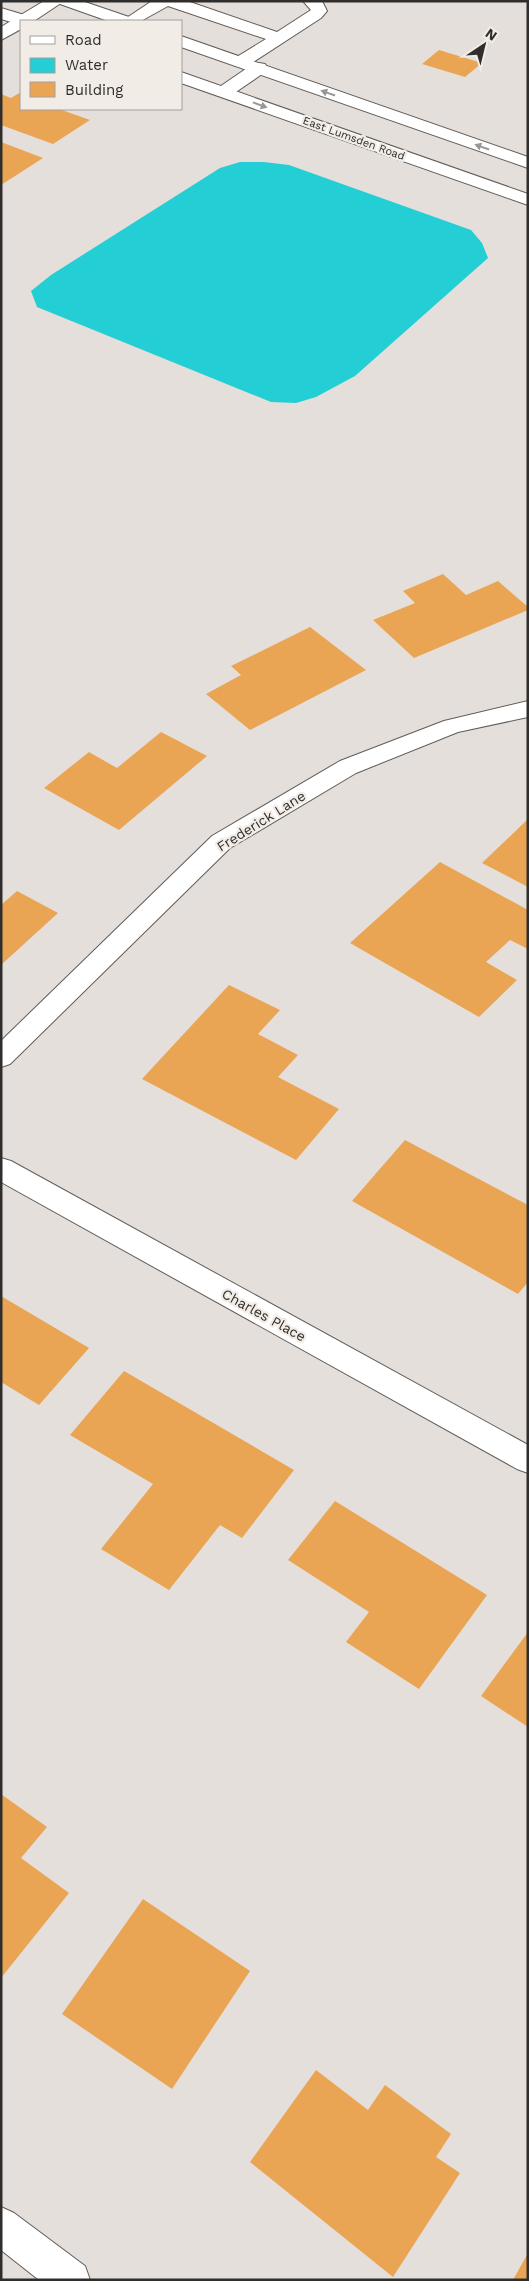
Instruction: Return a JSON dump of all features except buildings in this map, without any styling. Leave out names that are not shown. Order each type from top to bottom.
[{"type":"street","points":[[25,20],[56,1]]},
{"type":"street","points":[[66,1],[120,20]]},
{"type":"street","points":[[132,20],[164,1]]},
{"type":"street","points":[[170,1],[279,38]]},
{"type":"street","points":[[241,62],[319,11],[317,6],[310,2]]},
{"type":"street","points":[[1,13],[20,20]]},
{"type":"street","points":[[1,35],[20,23]]},
{"type":"street","points":[[182,41],[528,163]]},
{"type":"street","points":[[224,92],[259,68]]},
{"type":"street","name":"East Lumsden Road","points":[[182,77],[528,200]]},
{"type":"street","name":"Frederick Lane","points":[[1,1057],[221,842],[348,767],[452,726],[528,709]]},
{"type":"street","name":"Charles Place","points":[[1,1170],[528,1460]]},
{"type":"street","points":[[1,2226],[71,2280]]},
{"type":"water","points":[[240,162],[289,165],[471,230],[482,243],[488,258],[355,376],[316,397],[296,403],[271,402],[37,307],[31,291],[51,275],[220,168]]}]
